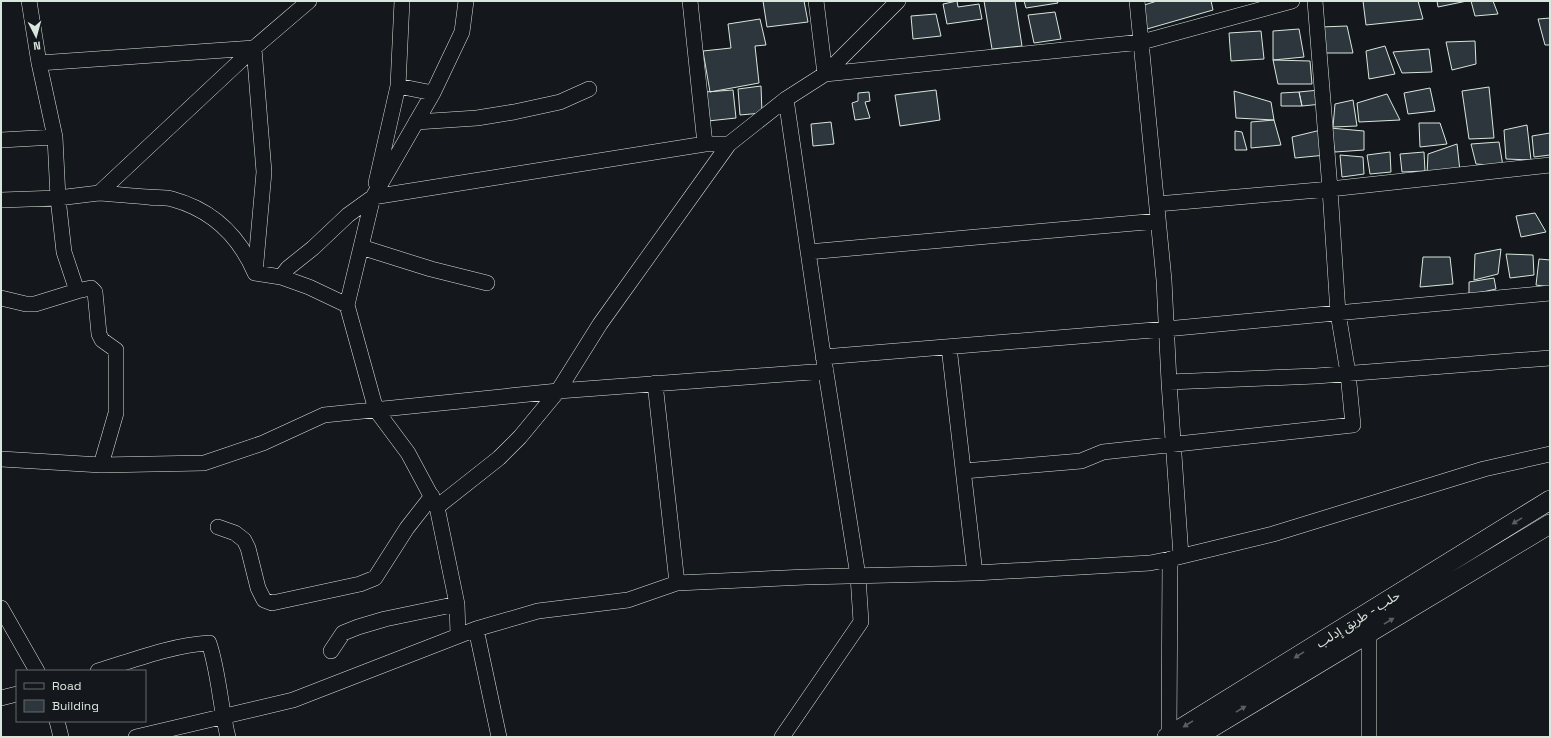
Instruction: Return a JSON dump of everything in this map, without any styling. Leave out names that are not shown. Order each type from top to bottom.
[{"type":"main road","name":"حلب - طريق إدلب","points":[[1168,736],[1550,500]]},
{"type":"main road","name":"حلب - طريق إدلب","points":[[1196,737],[1550,524]]},
{"type":"street","points":[[29,1],[39,63],[55,137],[58,198],[64,252],[76,291]]},
{"type":"street","points":[[99,193],[254,48],[308,1]]},
{"type":"street","points":[[402,1],[398,86],[347,305],[376,410],[408,453],[434,502],[457,604],[458,635]]},
{"type":"street","points":[[281,277],[288,268],[314,248],[348,215],[373,197],[433,93],[462,32],[466,1]]},
{"type":"street","points":[[690,1],[705,144]]},
{"type":"street","points":[[816,1],[825,74]]},
{"type":"street","points":[[218,527],[235,533],[244,540],[248,548],[258,588],[264,600],[272,603],[360,584],[375,578],[407,528],[434,502],[499,458],[520,437],[558,391],[600,324],[729,144],[786,99],[825,74],[898,1]]},
{"type":"street","points":[[1137,1],[1164,280],[1173,444],[1175,558],[1168,736]]},
{"type":"street","points":[[825,74],[1142,42],[1292,1]]},
{"type":"street","points":[[964,471],[1081,461],[1103,452],[1353,425],[1348,373],[1338,313],[1316,1]]},
{"type":"street","points":[[39,63],[254,48]]},
{"type":"street","points":[[254,48],[264,172],[255,274]]},
{"type":"street","points":[[398,86],[433,93]]},
{"type":"street","points":[[416,122],[477,118],[514,112],[560,102],[589,89]]},
{"type":"street","points":[[782,737],[861,622],[858,576],[824,364],[786,99]]},
{"type":"street","points":[[1,140],[55,137]]},
{"type":"street","points":[[373,197],[705,144],[729,144]]},
{"type":"street","points":[[1157,204],[1330,189],[1550,165]]},
{"type":"street","points":[[1,200],[58,198],[99,193],[172,199],[206,212],[222,224],[247,255],[255,274]]},
{"type":"street","points":[[808,252],[1158,221]]},
{"type":"street","points":[[361,247],[431,269],[487,283]]},
{"type":"street","points":[[255,274],[281,277],[309,287],[347,305]]},
{"type":"street","points":[[1,298],[26,304],[35,304],[76,291],[92,288],[95,292],[99,334],[102,340],[116,350],[116,413],[101,465]]},
{"type":"street","points":[[1,459],[101,465],[204,463],[263,443],[324,415],[558,391],[655,383],[824,364],[950,347],[1166,329],[1550,293]]},
{"type":"street","points":[[950,347],[975,573]]},
{"type":"street","points":[[1169,382],[1348,373],[1550,358]]},
{"type":"street","points":[[655,383],[677,583]]},
{"type":"street","points":[[136,737],[223,718],[293,700],[458,635],[538,611],[628,600],[677,583],[975,573],[1150,563],[1273,534],[1484,469],[1550,454]]},
{"type":"street","points":[[331,651],[343,633],[358,627],[385,619],[457,604]]},
{"type":"street","points":[[1,608],[36,670]]},
{"type":"street","points":[[476,629],[499,737]]},
{"type":"street","points":[[1369,633],[1369,737]]},
{"type":"street","points":[[101,670],[147,656],[198,644],[209,643],[214,658],[223,718],[228,737]]},
{"type":"street","points":[[1,698],[16,694]]},
{"type":"street","points":[[57,722],[61,737]]},
{"type":"building","points":[[763,1],[804,1],[808,22],[767,27]]},
{"type":"building","points":[[957,1],[958,7],[979,4],[982,19],[947,24],[943,4]]},
{"type":"building","points":[[984,1],[1015,1],[1022,46],[992,49]]},
{"type":"building","points":[[1024,1],[1057,1],[1058,3],[1026,8]]},
{"type":"building","points":[[1157,1],[1211,1],[1213,10],[1147,29],[1141,6]]},
{"type":"building","points":[[1363,1],[1418,1],[1423,19],[1366,25]]},
{"type":"building","points":[[1437,1],[1467,1],[1438,7]]},
{"type":"building","points":[[1471,1],[1493,1],[1498,14],[1475,16]]},
{"type":"building","points":[[1055,12],[1061,39],[1034,43],[1028,15]]},
{"type":"building","points":[[936,14],[941,36],[913,39],[911,16]]},
{"type":"building","points":[[1550,18],[1550,45],[1545,45],[1538,19]]},
{"type":"building","points":[[760,19],[766,45],[755,46],[759,83],[710,92],[703,51],[731,48],[728,24]]},
{"type":"building","points":[[1347,26],[1353,53],[1323,53],[1320,27]]},
{"type":"building","points":[[1299,29],[1304,57],[1273,60],[1273,31]]},
{"type":"building","points":[[1261,31],[1264,59],[1231,61],[1229,33]]},
{"type":"building","points":[[1475,41],[1476,64],[1452,70],[1446,42]]},
{"type":"building","points":[[1385,46],[1395,74],[1369,79],[1366,51]]},
{"type":"building","points":[[1429,49],[1432,72],[1402,73],[1393,52]]},
{"type":"building","points":[[1273,60],[1310,61],[1312,84],[1278,84]]},
{"type":"building","points":[[761,86],[762,113],[740,115],[738,89]]},
{"type":"building","points":[[1489,87],[1494,138],[1469,139],[1462,91]]},
{"type":"building","points":[[1430,88],[1435,111],[1408,114],[1404,93]]},
{"type":"building","points":[[733,90],[736,118],[708,121],[705,92]]},
{"type":"building","points":[[936,90],[940,120],[900,126],[895,95]]},
{"type":"building","points":[[1319,90],[1322,104],[1302,106],[1299,92]]},
{"type":"building","points":[[1234,91],[1271,102],[1274,120],[1236,118]]},
{"type":"building","points":[[869,92],[870,101],[865,102],[870,118],[855,120],[852,103],[858,101],[858,93]]},
{"type":"building","points":[[1299,92],[1302,106],[1281,106],[1281,93]]},
{"type":"building","points":[[1387,94],[1400,120],[1359,122],[1357,103]]},
{"type":"building","points":[[1353,100],[1357,126],[1333,127],[1335,104]]},
{"type":"building","points":[[1274,120],[1281,145],[1251,148],[1251,122]]},
{"type":"building","points":[[831,122],[834,144],[813,146],[811,124]]},
{"type":"building","points":[[1419,123],[1440,123],[1447,144],[1420,147]]},
{"type":"building","points":[[1527,125],[1531,160],[1506,159],[1504,130]]},
{"type":"building","points":[[1330,128],[1364,131],[1364,150],[1335,152]]},
{"type":"building","points":[[1325,129],[1326,155],[1295,158],[1292,137]]},
{"type":"building","points":[[1235,131],[1242,132],[1247,150],[1235,150]]},
{"type":"building","points":[[1550,133],[1550,155],[1534,157],[1532,136]]},
{"type":"building","points":[[1499,142],[1503,166],[1476,164],[1471,144]]},
{"type":"building","points":[[1457,144],[1460,171],[1427,175],[1428,154]]},
{"type":"building","points":[[1390,152],[1391,172],[1370,174],[1367,155]]},
{"type":"building","points":[[1424,152],[1425,171],[1402,172],[1400,154]]},
{"type":"building","points":[[1340,155],[1363,157],[1364,174],[1342,177]]},
{"type":"building","points":[[1535,213],[1546,232],[1521,237],[1516,216]]},
{"type":"building","points":[[1501,249],[1498,274],[1474,280],[1475,254]]},
{"type":"building","points":[[1506,254],[1533,255],[1534,275],[1510,278]]},
{"type":"building","points":[[1423,257],[1450,257],[1453,284],[1420,287]]},
{"type":"building","points":[[1539,259],[1550,260],[1550,287],[1536,285]]},
{"type":"building","points":[[1494,278],[1496,289],[1469,295],[1469,282]]}]
